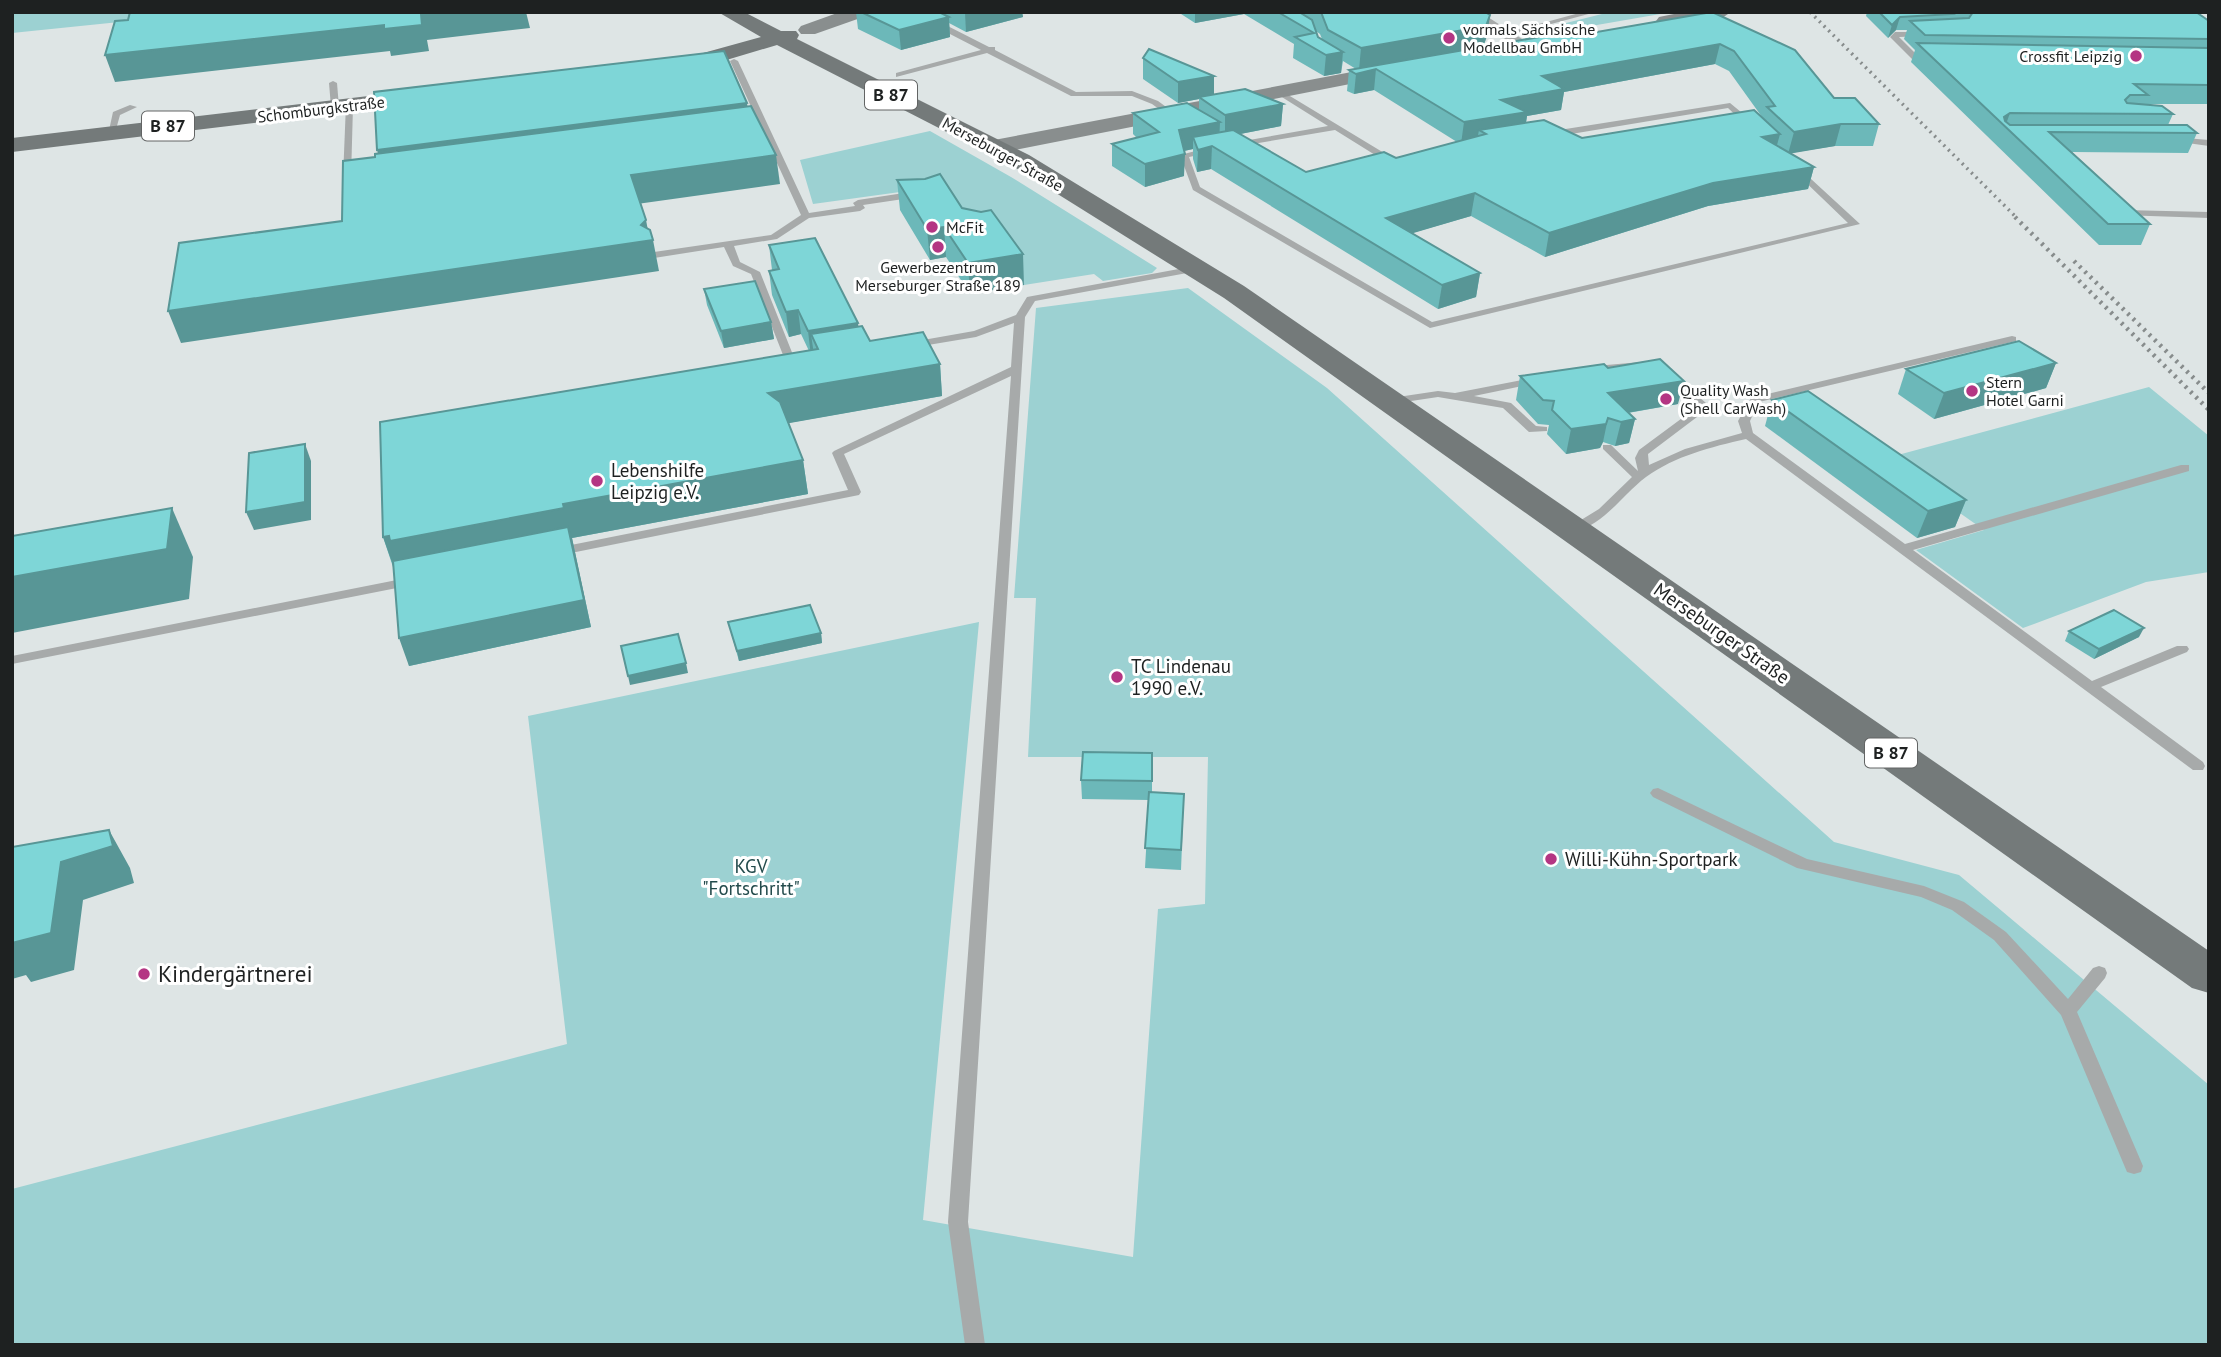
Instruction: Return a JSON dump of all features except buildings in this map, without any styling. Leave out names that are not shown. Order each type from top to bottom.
[{"type":"main road","name":"Merseburger Straße","points":[[728,12],[782,27],[899,75],[1024,141],[1175,244],[1234,292]]},
{"type":"main road","points":[[697,62],[822,12]]},
{"type":"main road","points":[[782,27],[859,12]]},
{"type":"main road","points":[[1650,23],[1722,12]]},
{"type":"main road","name":"Merseburger Straße","points":[[782,27],[818,58],[1045,175],[1234,292],[2209,975]]},
{"type":"main road","name":"B 87","points":[[782,27],[655,68],[697,62],[818,58]]},
{"type":"main road","points":[[1503,42],[1525,46],[1576,37]]},
{"type":"main road","points":[[994,147],[1280,92],[1351,72],[1423,65]]},
{"type":"main road","name":"Schomburgkstraße","points":[[12,145],[454,93]]},
{"type":"street","points":[[1470,12],[1503,42]]},
{"type":"lane","points":[[922,12],[918,14],[992,49],[1074,93],[1094,95],[1127,90],[1169,112]]},
{"type":"lane","points":[[1503,42],[1593,12]]},
{"type":"lane","points":[[1934,34],[1898,34],[1894,37],[1916,58],[1936,60]]},
{"type":"lane","points":[[899,75],[992,49]]},
{"type":"lane","points":[[734,61],[806,216]]},
{"type":"lane","points":[[333,83],[342,106],[347,182],[361,180]]},
{"type":"lane","points":[[1280,92],[1388,161],[1401,159]]},
{"type":"lane","points":[[1538,137],[1730,106],[1759,133]]},
{"type":"lane","points":[[111,133],[116,114],[133,107]]},
{"type":"lane","points":[[1335,127],[1184,155],[1196,188],[1430,325],[1854,224],[1788,160]]},
{"type":"lane","points":[[2167,127],[2183,140]]},
{"type":"lane","points":[[752,129],[765,128]]},
{"type":"lane","points":[[2169,140],[2209,143]]},
{"type":"lane","points":[[654,255],[774,237],[806,216],[860,208],[858,203],[922,193],[930,204]]},
{"type":"lane","points":[[2116,208],[2125,215],[2209,215]]},
{"type":"lane","points":[[728,244],[736,264],[755,272],[792,365]]},
{"type":"lane","points":[[975,1345],[958,1222],[1020,317],[1031,299],[1195,269]]},
{"type":"lane","points":[[895,348],[976,334],[1020,317]]},
{"type":"lane","points":[[2012,339],[1755,400],[1744,421],[1748,435],[2198,766]]},
{"type":"lane","points":[[778,367],[805,363]]},
{"type":"lane","points":[[1569,373],[1615,364],[1648,363],[1656,366],[1700,403],[1693,415],[1643,452],[1641,475]]},
{"type":"lane","points":[[541,555],[855,492],[838,453],[1016,369]]},
{"type":"lane","points":[[1454,397],[1544,379]]},
{"type":"lane","points":[[1391,401],[1438,394],[1507,405],[1533,430],[1543,429]]},
{"type":"lane","points":[[1574,528],[1609,510],[1641,475],[1679,456],[1748,435]]},
{"type":"lane","points":[[1607,447],[1641,475]]},
{"type":"lane","points":[[1903,549],[2185,468]]},
{"type":"lane","points":[[12,660],[432,577]]},
{"type":"lane","points":[[2089,687],[2182,649]]},
{"type":"lane","points":[[1658,793],[1803,864],[1924,892],[1958,906],[2000,936],[2068,1012],[2134,1166]]},
{"type":"lane","points":[[2068,1012],[2099,973]]},
{"type":"green space","points":[[12,12],[217,12],[12,33]]},
{"type":"green space","points":[[1610,12],[1672,12],[1539,35],[1526,33]]},
{"type":"green space","points":[[930,131],[1011,177],[1157,268],[1152,273],[1103,281],[1094,274],[1024,285],[929,188],[813,204],[800,160]]},
{"type":"green space","name":"KGV \"Fortschritt\"","points":[[1188,288],[1327,388],[1834,842],[1959,875],[2209,1085],[2209,1345],[12,1345],[12,1189],[567,1044],[528,716],[979,622],[923,1220],[1133,1257],[1158,909],[1205,904],[1208,757],[1028,757],[1036,598],[1014,598],[1036,308]]},
{"type":"green space","points":[[2149,387],[2209,436],[2209,572],[2146,582],[2023,628],[1916,550],[1984,530],[1883,459]]},
{"type":"railway","points":[[1810,12],[2017,218]]},
{"type":"railway","points":[[2015,217],[2209,410]]},
{"type":"railway","points":[[2074,261],[2209,393]]},
{"type":"place","name":"vormals Sächsische Modellbau GmbH","points":[[1449,38]]},
{"type":"place","name":"Crossfit Leipzig","points":[[2136,56]]},
{"type":"place","name":"McFit","points":[[932,227]]},
{"type":"place","name":"Gewerbezentrum Merseburger Straße 189","points":[[938,247]]},
{"type":"place","name":"Stern Hotel Garni","points":[[1972,391]]},
{"type":"place","name":"Quality Wash (Shell CarWash)","points":[[1666,399]]},
{"type":"place","name":"Lebenshilfe Leipzig e.V.","points":[[597,481]]},
{"type":"place","name":"TC Lindenau 1990 e.V.","points":[[1117,677]]},
{"type":"place","name":"Willi-Kühn-Sportpark","points":[[1551,859]]},
{"type":"place","name":"Kindergärtnerei","points":[[144,974]]}]
